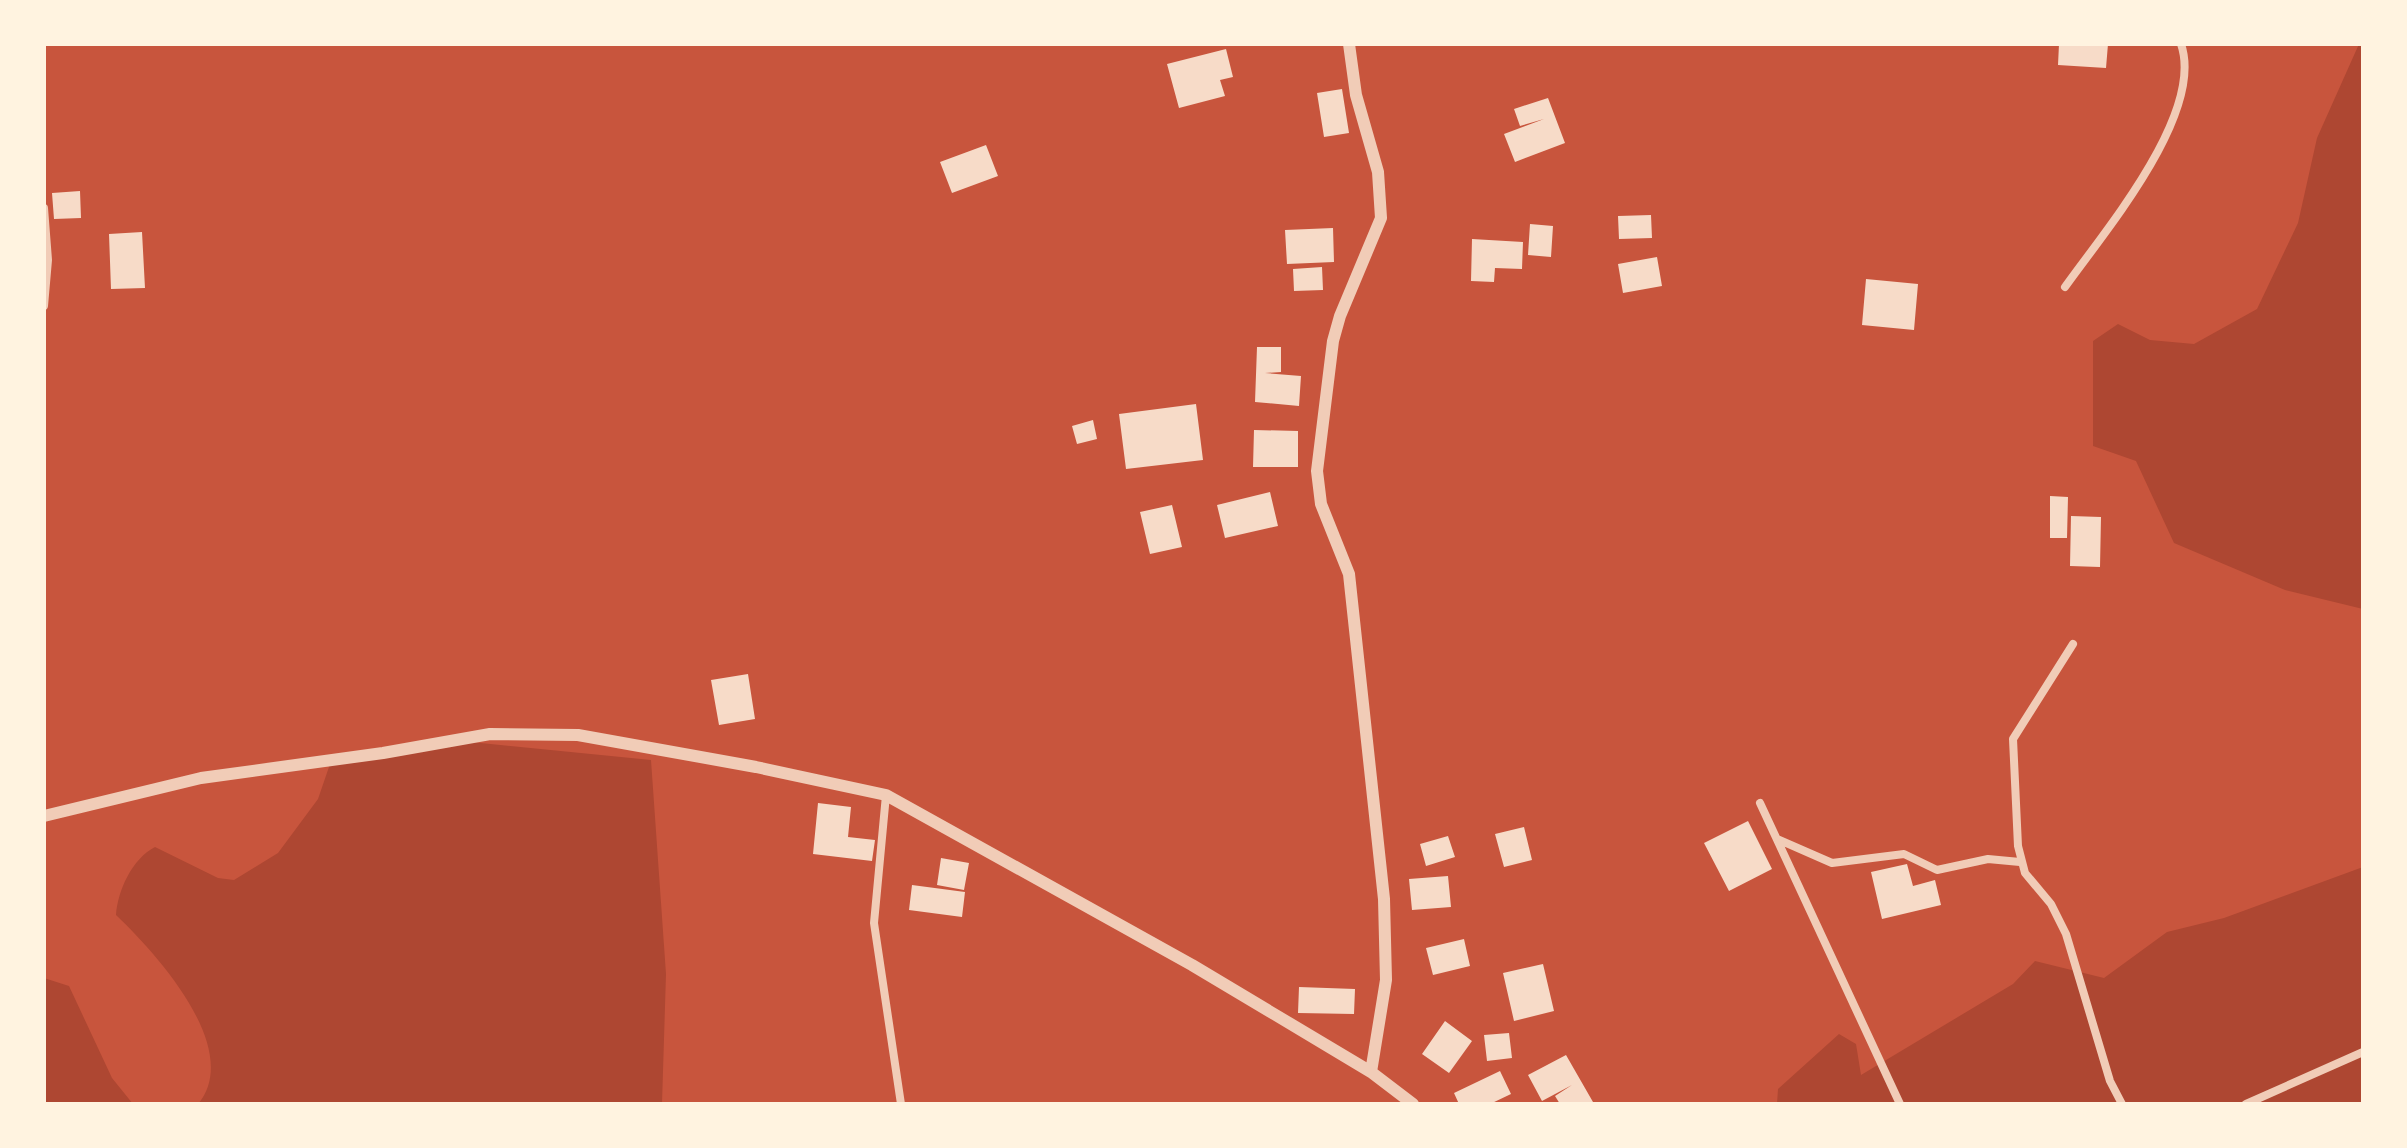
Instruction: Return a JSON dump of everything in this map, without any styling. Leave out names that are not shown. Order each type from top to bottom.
[{"type":"street","points":[[1349,44],[1356,95],[1378,172],[1381,218],[1340,316],[1333,341],[1317,471],[1321,504],[1349,574],[1384,899],[1386,980],[1371,1072]]},
{"type":"street","points":[[2065,287],[2146,173],[2165,138],[2185,76],[2186,58],[2181,44]]},
{"type":"street","points":[[44,208],[48,260],[44,306]]},
{"type":"street","points":[[2073,644],[2013,739],[2020,862],[2025,873],[2051,904],[2066,934],[2110,1081],[2122,1104]]},
{"type":"street","points":[[44,816],[201,778],[383,753],[490,734],[578,735],[886,795],[1192,965],[1371,1072],[1413,1104]]},
{"type":"street","points":[[886,795],[874,923],[901,1104]]},
{"type":"street","points":[[1760,803],[1900,1104]]},
{"type":"street","points":[[1776,838],[1832,863],[1904,854],[1937,870],[1988,859],[2020,862]]},
{"type":"street","points":[[2246,1104],[2363,1052]]},
{"type":"shaded area","points":[[2359,44],[2363,44],[2363,609],[2285,590],[2174,543],[2136,461],[2093,446],[2093,341],[2118,324],[2150,340],[2194,344],[2257,309],[2298,223],[2317,138]]},
{"type":"shaded area","points":[[471,742],[651,760],[666,974],[662,1104],[198,1104],[209,1082],[210,1056],[203,1030],[171,977],[116,915],[123,886],[139,859],[155,847],[218,878],[234,880],[278,853],[318,799],[330,764]]},
{"type":"shaded area","points":[[2363,867],[2363,1104],[1777,1104],[1778,1089],[1839,1034],[1856,1044],[1861,1075],[2013,984],[2035,961],[2104,978],[2167,932],[2224,918]]},
{"type":"shaded area","points":[[44,978],[69,986],[112,1078],[133,1104],[44,1104]]},
{"type":"building","points":[[2059,44],[2108,44],[2106,68],[2058,65]]},
{"type":"building","points":[[1226,49],[1233,77],[1220,80],[1225,96],[1179,108],[1167,64]]},
{"type":"building","points":[[1342,89],[1349,133],[1324,137],[1317,93]]},
{"type":"building","points":[[1548,98],[1565,143],[1515,162],[1504,134],[1544,119],[1520,126],[1514,109]]},
{"type":"building","points":[[986,145],[998,176],[952,193],[940,162]]},
{"type":"building","points":[[80,191],[81,218],[54,219],[52,193]]},
{"type":"building","points":[[1651,215],[1652,238],[1619,239],[1618,216]]},
{"type":"building","points":[[1530,224],[1553,226],[1551,257],[1528,255]]},
{"type":"building","points":[[1333,228],[1334,262],[1287,264],[1285,230]]},
{"type":"building","points":[[142,232],[145,288],[111,289],[109,234]]},
{"type":"building","points":[[1472,239],[1523,242],[1522,269],[1495,268],[1494,282],[1471,281]]},
{"type":"building","points":[[1657,257],[1662,286],[1623,293],[1618,264]]},
{"type":"building","points":[[1322,267],[1323,290],[1294,291],[1293,269]]},
{"type":"building","points":[[1866,279],[1918,284],[1914,330],[1862,325]]},
{"type":"building","points":[[1257,347],[1281,347],[1281,372],[1265,373],[1301,376],[1299,406],[1255,402]]},
{"type":"building","points":[[1196,404],[1203,460],[1126,469],[1119,414]]},
{"type":"building","points":[[1093,420],[1097,439],[1077,444],[1072,426]]},
{"type":"building","points":[[1254,430],[1298,431],[1298,467],[1253,467]]},
{"type":"building","points":[[1270,492],[1278,526],[1225,538],[1217,505]]},
{"type":"building","points":[[2050,496],[2068,497],[2067,538],[2050,538]]},
{"type":"building","points":[[1172,505],[1182,547],[1150,554],[1140,512]]},
{"type":"building","points":[[2071,516],[2101,517],[2100,567],[2070,566]]},
{"type":"building","points":[[748,674],[755,719],[719,725],[711,680]]},
{"type":"building","points":[[818,803],[851,807],[848,837],[875,840],[872,861],[813,854]]},
{"type":"building","points":[[1748,821],[1772,869],[1729,891],[1704,843]]},
{"type":"building","points":[[1524,827],[1532,860],[1504,867],[1495,834]]},
{"type":"building","points":[[1448,836],[1455,857],[1426,866],[1420,844]]},
{"type":"building","points":[[941,858],[969,863],[964,890],[937,885]]},
{"type":"building","points":[[1907,864],[1913,886],[1935,880],[1941,905],[1882,919],[1871,872]]},
{"type":"building","points":[[1448,876],[1451,907],[1412,910],[1409,879]]},
{"type":"building","points":[[912,885],[965,892],[962,917],[909,910]]},
{"type":"building","points":[[1464,939],[1470,966],[1433,975],[1426,948]]},
{"type":"building","points":[[1543,964],[1554,1011],[1514,1021],[1503,973]]},
{"type":"building","points":[[1299,987],[1355,989],[1354,1014],[1298,1013]]},
{"type":"building","points":[[1445,1021],[1472,1041],[1449,1073],[1422,1054]]},
{"type":"building","points":[[1509,1033],[1512,1058],[1487,1061],[1484,1035]]},
{"type":"building","points":[[1566,1055],[1593,1102],[1591,1104],[1560,1104],[1555,1096],[1572,1085],[1542,1101],[1528,1075]]},
{"type":"building","points":[[1500,1071],[1511,1094],[1490,1104],[1459,1104],[1454,1093]]}]
